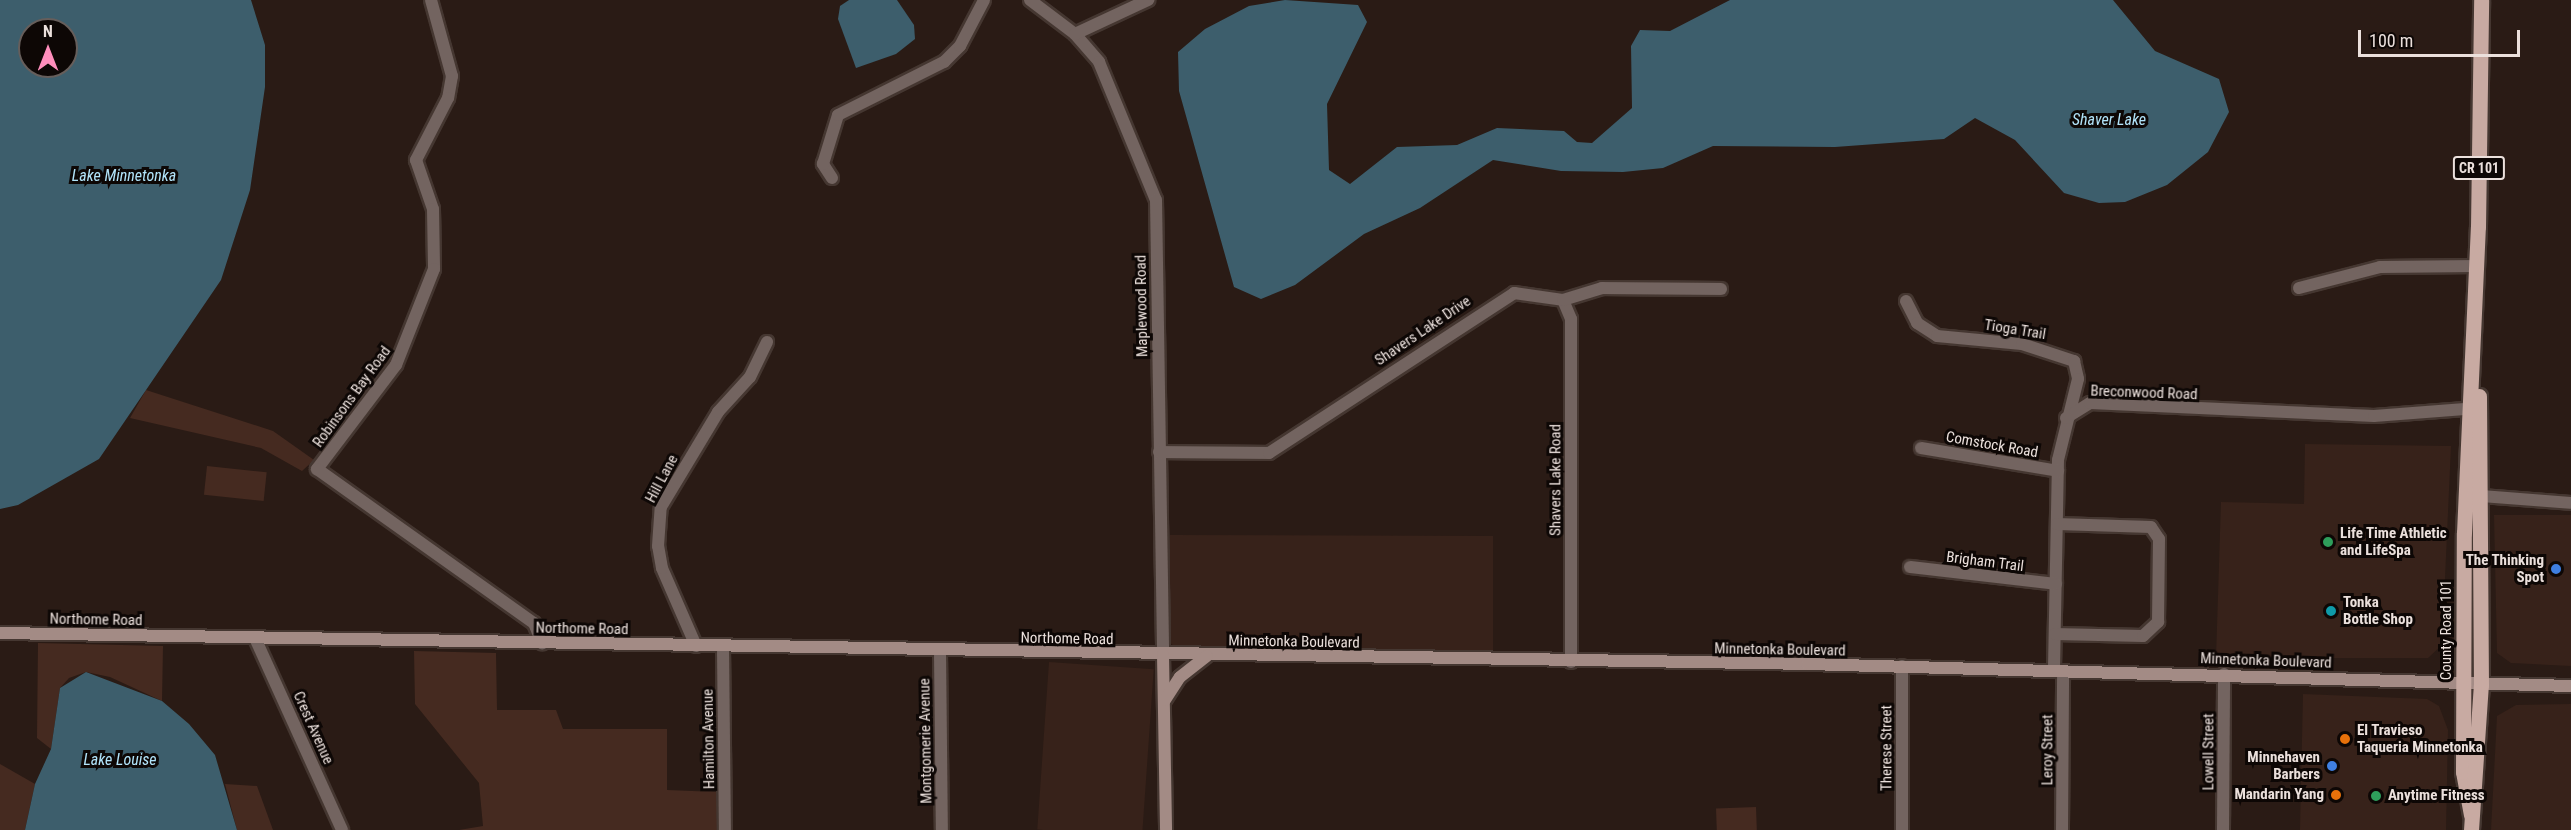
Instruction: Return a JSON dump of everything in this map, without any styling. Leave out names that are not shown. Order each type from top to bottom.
[{"type":"main road","name":"County Road 101","points":[[2471,822],[2463,772],[2474,408],[2481,0]]},
{"type":"main road","name":"County Road 101","points":[[2471,822],[2479,776],[2481,685],[2481,496],[2474,408]]},
{"type":"street","name":"Robinsons Bay Road","points":[[431,0],[452,76],[448,98],[416,160],[434,209],[435,269],[396,365],[317,469],[534,623],[542,643]]},
{"type":"street","points":[[832,178],[823,164],[837,115],[944,62],[960,46],[984,0]]},
{"type":"street","name":"Maplewood Road","points":[[1030,0],[1075,34],[1115,93],[1156,200],[1163,655]]},
{"type":"street","points":[[1075,34],[1148,0]]},
{"type":"street","points":[[2299,288],[2380,267],[2476,266]]},
{"type":"street","name":"Shavers Lake Drive","points":[[1159,452],[1269,453],[1504,296],[1524,292],[1563,300],[1602,288],[1721,289]]},
{"type":"street","name":"Shavers Lake Road","points":[[1563,300],[1571,319],[1571,662]]},
{"type":"street","name":"Tioga Trail","points":[[1906,301],[1926,331],[2067,355],[2078,379]]},
{"type":"street","name":"Hill Lane","points":[[696,646],[662,568],[658,546],[661,507],[718,412],[750,377],[767,342]]},
{"type":"street","points":[[2078,379],[2090,403]]},
{"type":"street","points":[[2059,671],[2055,634],[2058,471],[2065,419],[2078,379]]},
{"type":"street","name":"Breconwood Road","points":[[2065,419],[2090,403],[2374,416],[2474,408]]},
{"type":"street","name":"Comstock Road","points":[[1921,448],[2058,471]]},
{"type":"street","points":[[2481,496],[2571,503]]},
{"type":"street","points":[[2055,634],[2143,636],[2158,622],[2159,539],[2151,527],[2057,524]]},
{"type":"street","name":"Brigham Trail","points":[[1910,567],[2056,584]]},
{"type":"street","name":"Northome Road","points":[[0,633],[1163,655]]},
{"type":"street","name":"Crest Avenue","points":[[255,638],[342,830]]},
{"type":"street","name":"Hamilton Avenue","points":[[723,647],[725,830]]},
{"type":"street","name":"Montgomerie Avenue","points":[[940,652],[942,830]]},
{"type":"street","points":[[1163,655],[1166,830]]},
{"type":"street","name":"Minnetonka Boulevard","points":[[1163,655],[1902,666],[2571,686]]},
{"type":"street","points":[[1165,700],[1180,677],[1207,656]]},
{"type":"street","name":"Therese Street","points":[[1902,666],[1902,830]]},
{"type":"street","name":"Leroy Street","points":[[2059,671],[2062,830]]},
{"type":"street","name":"Lowell Street","points":[[2223,830],[2224,674]]},
{"type":"shaded area","points":[[146,390],[273,431],[314,460],[302,471],[261,448],[130,418]]},
{"type":"shaded area","points":[[2305,444],[2451,446],[2442,645],[2428,658],[2216,658],[2221,502],[2304,504]]},
{"type":"shaded area","points":[[207,466],[267,472],[264,501],[204,495]]},
{"type":"shaded area","points":[[2494,515],[2571,515],[2571,666],[2511,663],[2497,653]]},
{"type":"shaded area","points":[[1170,535],[1493,536],[1493,652],[1177,649],[1167,640]]},
{"type":"shaded area","points":[[38,643],[163,646],[162,701],[110,677],[86,672],[69,678],[60,688],[51,749],[37,738]]},
{"type":"shaded area","points":[[414,651],[496,653],[497,710],[556,710],[563,729],[667,729],[667,790],[717,792],[717,830],[459,830],[483,826],[479,783],[415,704]]},
{"type":"shaded area","points":[[1049,662],[1154,669],[1143,830],[1037,830]]},
{"type":"shaded area","points":[[2303,694],[2427,699],[2439,706],[2448,730],[2446,830],[2300,830]]},
{"type":"shaded area","points":[[2571,704],[2571,830],[2491,830],[2497,716],[2516,705]]},
{"type":"shaded area","points":[[0,764],[35,784],[25,830],[0,830]]},
{"type":"shaded area","points":[[225,784],[257,786],[273,830],[237,830]]},
{"type":"shaded area","points":[[1756,807],[1757,830],[1717,830],[1716,808]]},
{"type":"water","name":"Lake Minnetonka","points":[[0,0],[251,0],[265,45],[265,87],[250,190],[221,280],[99,459],[18,505],[0,509]]},
{"type":"water","points":[[849,0],[897,0],[914,25],[915,39],[896,54],[856,68],[838,19],[840,6]]},
{"type":"water","name":"Shaver Lake","points":[[1285,0],[1358,5],[1367,22],[1327,104],[1329,170],[1350,184],[1397,147],[1457,145],[1497,128],[1564,131],[1577,142],[1592,143],[1632,108],[1631,46],[1640,30],[1670,31],[1730,0],[2113,0],[2155,51],[2219,79],[2229,112],[2208,152],[2167,185],[2125,202],[2099,203],[2064,193],[2015,140],[1975,118],[1944,139],[1835,147],[1713,146],[1663,168],[1623,172],[1561,171],[1493,160],[1420,208],[1364,234],[1295,285],[1261,299],[1234,287],[1179,91],[1178,52],[1205,29],[1249,6]]},
{"type":"water","name":"Lake Louise","points":[[86,672],[162,701],[189,724],[215,755],[237,830],[25,830],[35,784],[51,749],[60,688]]},
{"type":"place","name":"Life Time Athletic and LifeSpa","points":[[2328,542]]},
{"type":"place","name":"The Thinking Spot","points":[[2556,569]]},
{"type":"place","name":"Tonka Bottle Shop","points":[[2331,611]]},
{"type":"place","name":"El Travieso Taqueria Minnetonka","points":[[2345,739]]},
{"type":"place","name":"Minnehaven Barbers","points":[[2332,766]]},
{"type":"place","name":"Mandarin Yang","points":[[2336,795]]},
{"type":"place","name":"Anytime Fitness","points":[[2376,796]]}]
